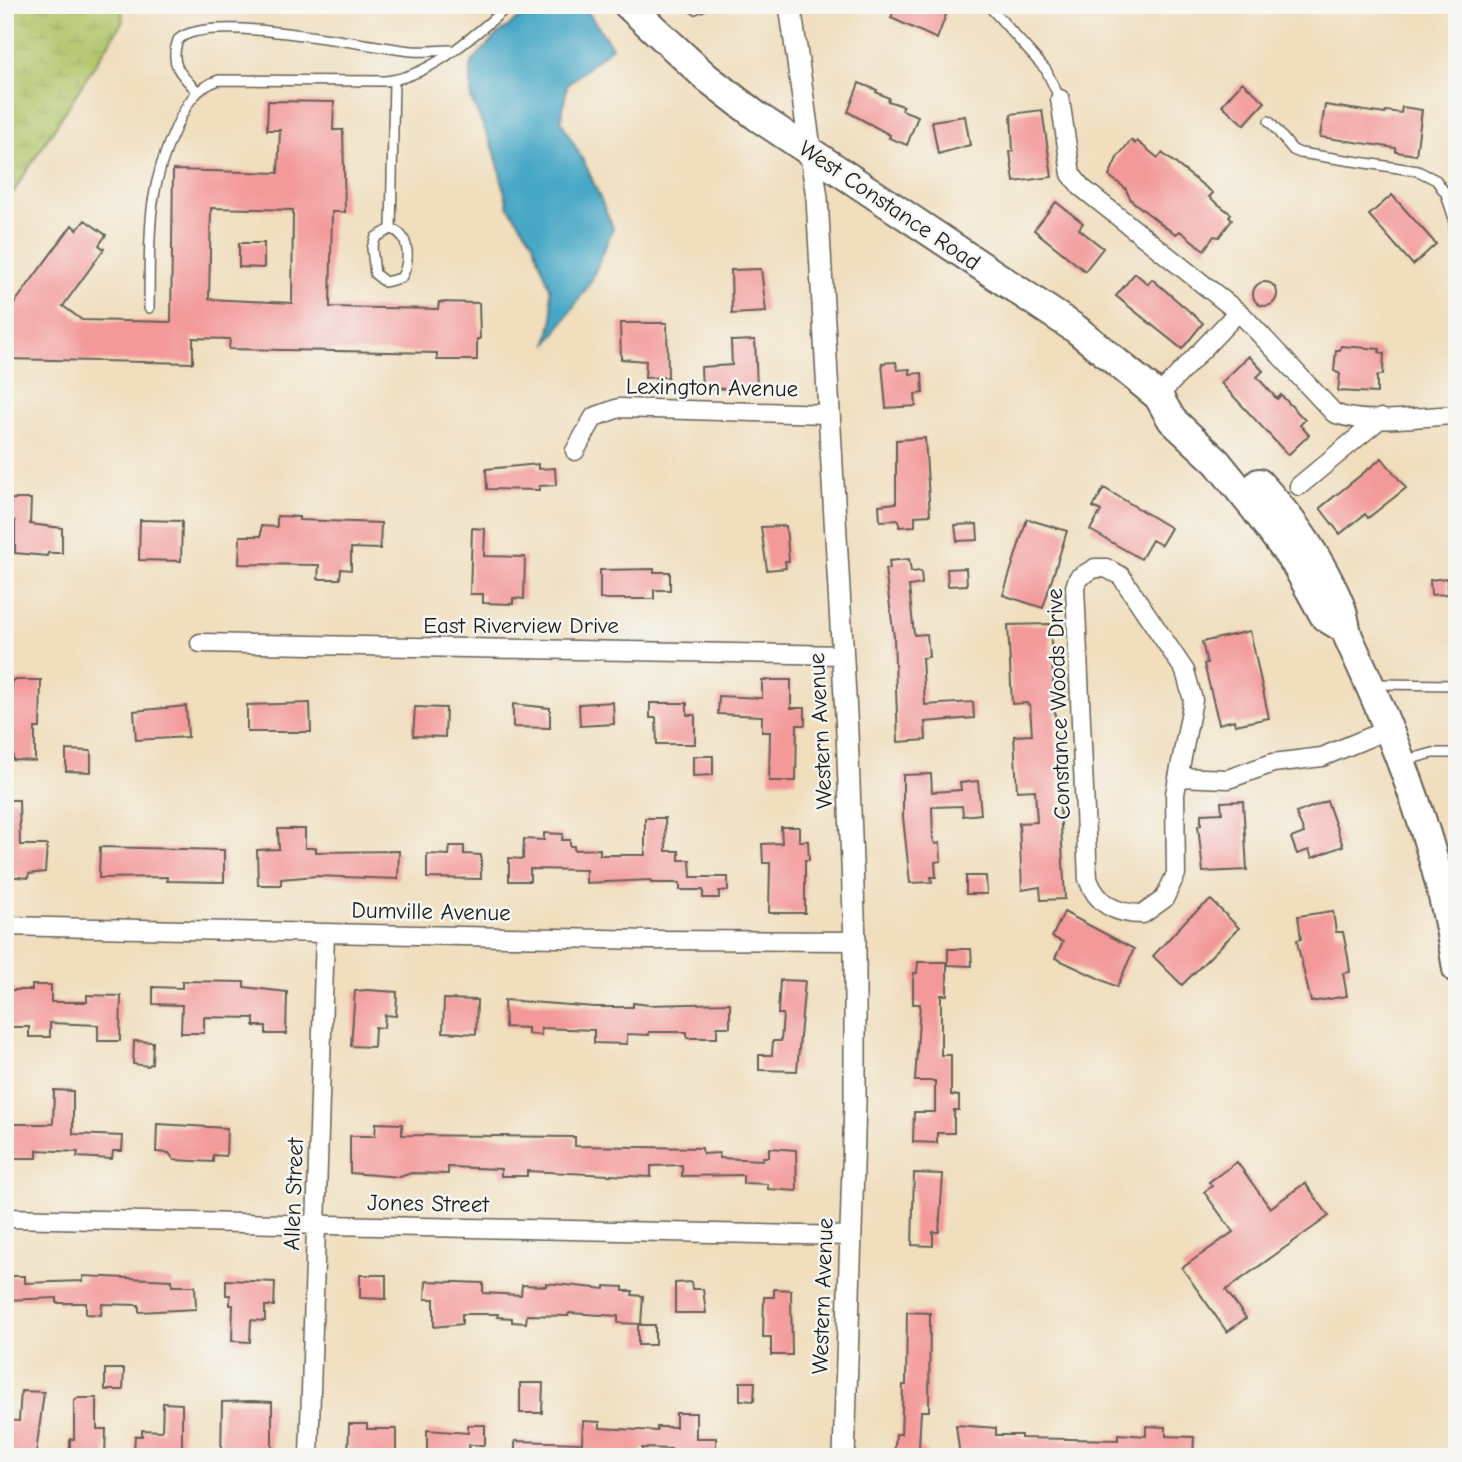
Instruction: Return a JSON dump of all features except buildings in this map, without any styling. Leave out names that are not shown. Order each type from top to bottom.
[{"type":"main road","name":"West Constance Road","points":[[628,5],[706,77],[810,152],[1076,329],[1158,396],[1180,402],[1267,492],[1325,575],[1342,611],[1345,629],[1402,761],[1442,877],[1457,969]]},
{"type":"street","name":"Western Avenue","points":[[790,5],[817,198],[843,655],[855,941],[844,1457]]},
{"type":"street","points":[[1060,99],[1071,174],[1081,187],[1238,312],[1334,413],[1345,417],[1381,418],[1457,415]]},
{"type":"street","points":[[1158,396],[1238,312]]},
{"type":"street","name":"Lexington Avenue","points":[[575,451],[594,417],[619,408],[828,414]]},
{"type":"street","points":[[1299,486],[1381,418]]},
{"type":"street","name":"Constance Woods Drive","points":[[1106,568],[1121,576],[1185,671],[1193,701],[1178,778],[1173,885],[1164,900],[1143,914],[1114,909],[1101,901],[1088,879],[1075,587],[1086,571],[1106,568]]},
{"type":"street","name":"East Riverview Drive","points":[[200,643],[843,655]]},
{"type":"street","points":[[1178,778],[1228,779],[1273,763],[1322,757],[1389,729]]},
{"type":"street","name":"Dumville Avenue","points":[[5,926],[855,941]]},
{"type":"street","name":"Allen Street","points":[[309,1457],[325,933]]},
{"type":"street","name":"Jones Street","points":[[5,1218],[850,1236]]},
{"type":"lane","points":[[149,308],[150,213],[154,181],[188,101],[197,90],[219,80],[394,80],[423,72],[510,5]]},
{"type":"lane","points":[[689,5],[695,9],[704,5]]},
{"type":"lane","points":[[988,5],[1046,70],[1060,99]]},
{"type":"lane","points":[[197,90],[179,73],[173,57],[178,40],[192,31],[268,32],[334,37],[415,51],[451,50]]},
{"type":"lane","points":[[391,229],[394,80]]},
{"type":"lane","points":[[1269,121],[1293,150],[1300,153],[1418,172],[1436,180],[1446,194],[1454,219],[1457,271]]},
{"type":"lane","points":[[391,229],[402,234],[405,239],[406,265],[401,278],[385,282],[378,279],[373,269],[372,248],[376,237],[391,229]]},
{"type":"lane","points":[[1370,684],[1457,685]]},
{"type":"lane","points":[[1402,761],[1433,754],[1457,754]]},
{"type":"green space","points":[[5,5],[121,5],[123,21],[5,205]]},
{"type":"water","points":[[537,5],[583,5],[612,47],[567,85],[561,121],[587,168],[613,228],[590,283],[547,345],[553,318],[550,288],[532,240],[508,206],[495,152],[471,99],[471,63],[498,34]]}]
